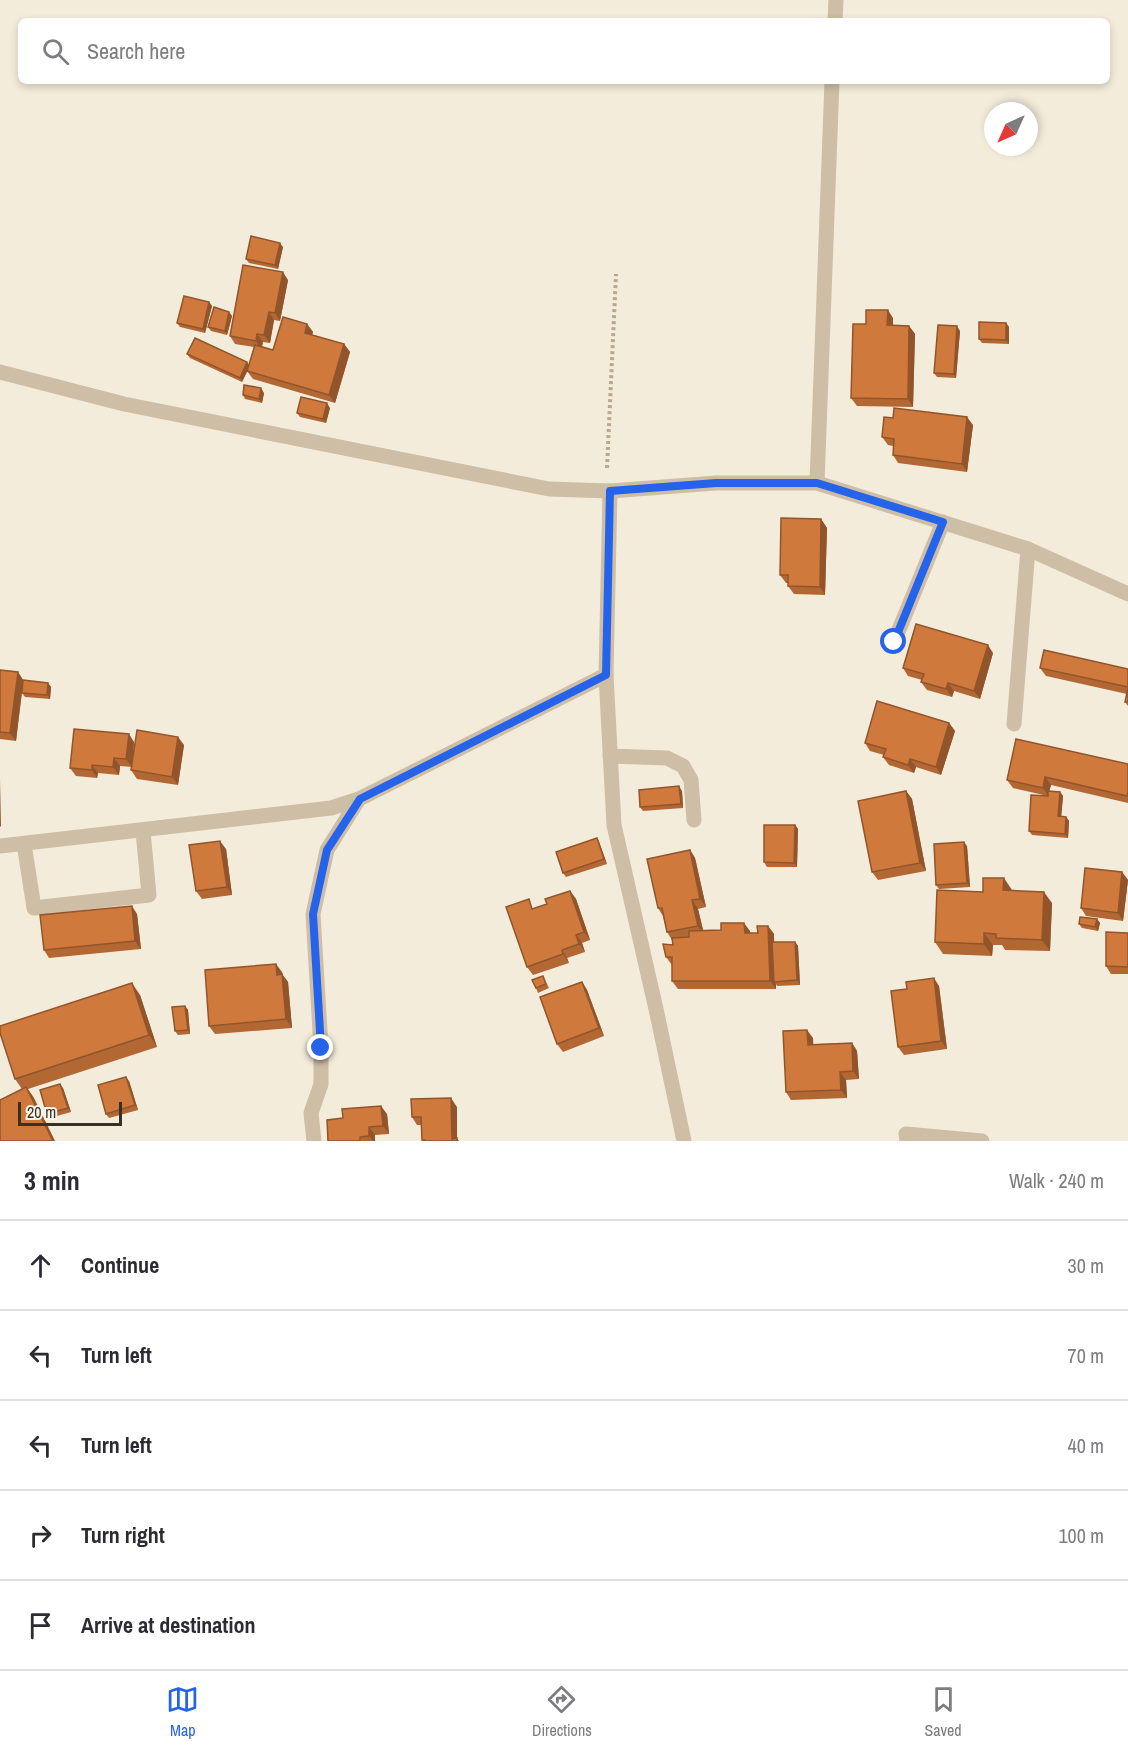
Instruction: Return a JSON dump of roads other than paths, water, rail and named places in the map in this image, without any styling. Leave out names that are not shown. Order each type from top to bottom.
[{"type":"street","points":[[835,18],[836,0]]},
{"type":"street","points":[[817,483],[832,84]]},
{"type":"street","points":[[0,372],[124,404],[549,489],[608,491],[716,483],[817,483],[1028,549],[1128,594]]},
{"type":"street","points":[[608,491],[606,675],[614,825],[654,997],[684,1141]]},
{"type":"street","points":[[894,642],[943,522]]},
{"type":"street","points":[[1014,724],[1028,549]]},
{"type":"street","points":[[0,846],[331,808],[360,799],[606,675]]},
{"type":"street","points":[[610,756],[667,758],[683,766],[691,780],[694,820]]},
{"type":"street","points":[[314,1141],[311,1113],[321,1084],[321,1048],[313,914],[327,850],[360,799]]},
{"type":"street","points":[[24,844],[34,908],[149,895],[143,831]]},
{"type":"street","points":[[907,1141],[906,1134],[982,1141]]}]
